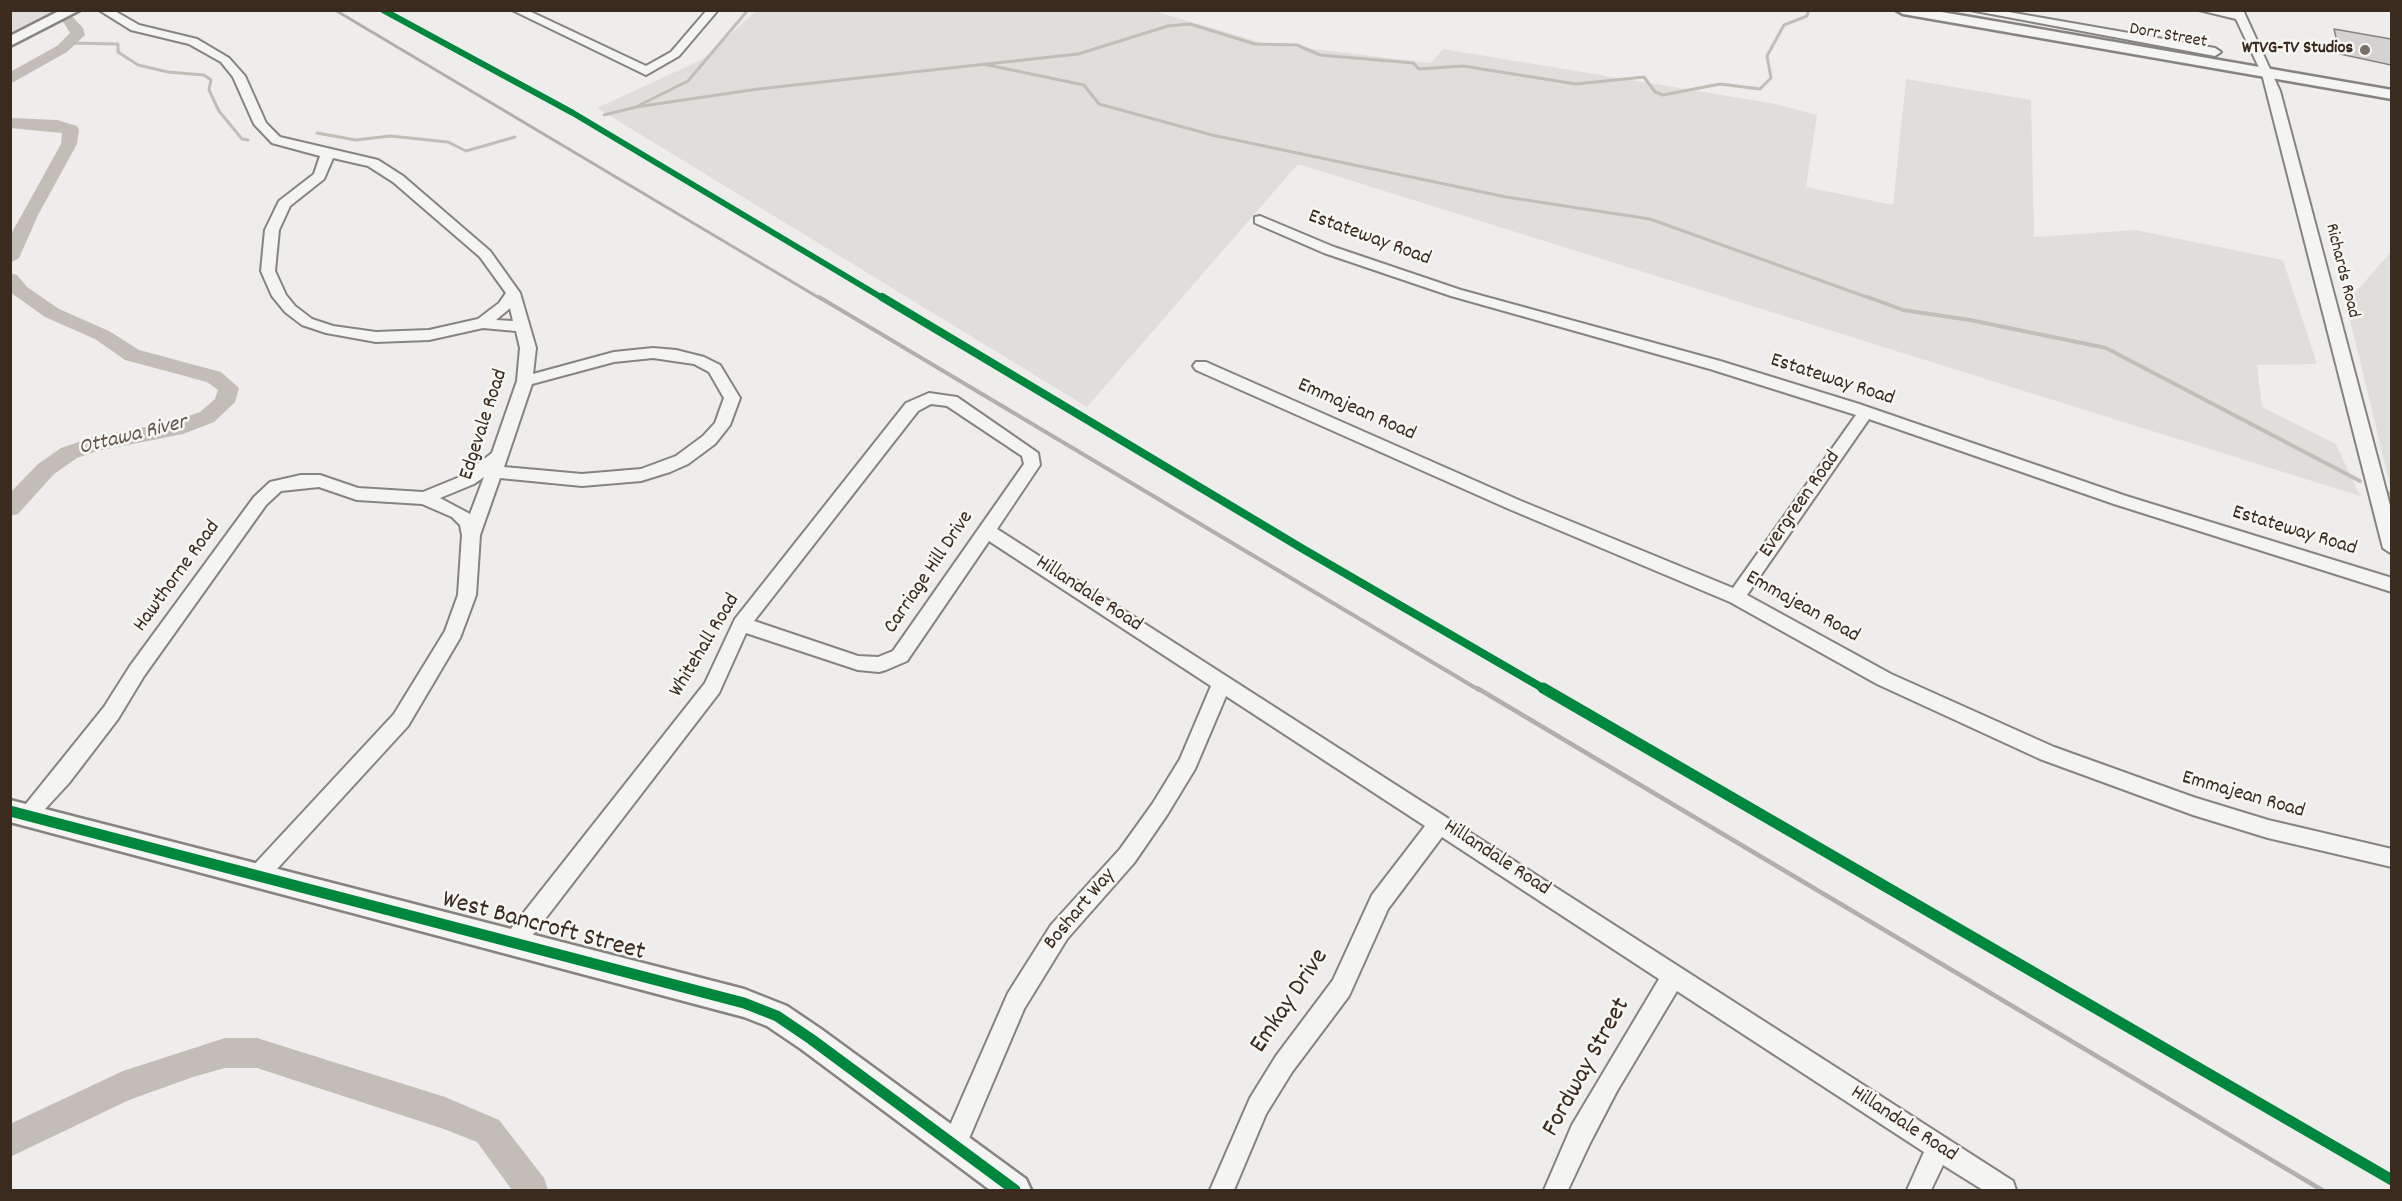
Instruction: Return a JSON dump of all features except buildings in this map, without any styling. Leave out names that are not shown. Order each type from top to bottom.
[{"type":"main road","points":[[10,42],[74,10]]},
{"type":"main road","name":"Dorr Street","points":[[1903,10],[1952,15],[2176,52],[2268,74],[2391,95]]},
{"type":"main road","name":"West Bancroft Street","points":[[19,813],[744,1003],[777,1017],[1015,1191]]},
{"type":"street","name":"Edgevale Road","points":[[104,10],[135,28],[178,36],[207,48],[225,60],[239,76],[260,124],[270,135],[284,143],[373,163],[398,179],[485,254],[513,293],[528,348],[525,381],[503,450],[471,536],[467,595],[454,633],[422,689],[394,728],[258,875]]},
{"type":"street","points":[[517,10],[646,71],[675,54],[713,10]]},
{"type":"street","points":[[529,16],[541,10]]},
{"type":"street","points":[[1975,10],[2176,52],[2215,52]]},
{"type":"street","points":[[2204,10],[2239,14]]},
{"type":"street","name":"Richards Road","points":[[2239,14],[2268,74],[2391,548]]},
{"type":"street","points":[[319,176],[326,164],[327,154]]},
{"type":"street","points":[[362,160],[319,176],[284,204],[272,230],[267,260],[268,271],[279,296],[290,309],[307,322],[331,330],[376,337],[429,335],[483,322],[523,327]]},
{"type":"street","name":"Estateway Road","points":[[1260,219],[1329,250],[1446,290],[1715,365],[1865,413],[2120,500],[2391,585]]},
{"type":"street","points":[[483,322],[504,306],[513,293]]},
{"type":"street","points":[[494,472],[582,480],[640,475],[664,468],[709,440],[722,425],[732,398],[715,369],[699,360],[654,353],[614,357],[525,381]]},
{"type":"street","name":"Emmajean Road","points":[[1201,366],[1515,505],[1736,597],[1884,679],[2047,753],[2193,806],[2268,829],[2391,858]]},
{"type":"street","name":"Whitehall Road","points":[[514,942],[712,688],[741,624],[916,403],[929,398],[944,399],[981,420]]},
{"type":"street","name":"Evergreen Road","points":[[1736,597],[1865,413]]},
{"type":"street","name":"Carriage Hill Drive","points":[[741,624],[858,663],[879,665],[900,656],[1032,465],[1026,449],[981,420]]},
{"type":"street","name":"Hawthorne Road","points":[[424,498],[475,476],[494,462],[503,450]]},
{"type":"street","name":"Hawthorne Road","points":[[19,813],[62,777],[111,713],[137,671],[260,501],[276,486],[301,481],[320,482],[357,494],[424,498],[443,504],[458,513],[468,522],[471,536]]},
{"type":"street","name":"Hillandale Road","points":[[986,531],[1440,823],[2004,1191]]},
{"type":"street","name":"Boshart Way","points":[[953,1146],[1016,1001],[1059,932],[1127,856],[1165,802],[1188,763],[1222,682]]},
{"type":"street","name":"Emkay Drive","points":[[1222,1191],[1231,1165],[1258,1106],[1284,1064],[1341,988],[1380,902],[1440,823]]},
{"type":"street","name":"Fordway Street","points":[[1556,1191],[1581,1134],[1674,976]]},
{"type":"street","points":[[1919,1191],[1938,1148]]},
{"type":"shaded area","points":[[11,10],[61,11],[11,35]]},
{"type":"shaded area","points":[[756,11],[1154,11],[1263,43],[1431,63],[1443,49],[1776,104],[1817,115],[1806,187],[1893,205],[1906,79],[2031,100],[2034,237],[2135,230],[2283,260],[2317,364],[2257,365],[2262,407],[2336,444],[2360,496],[1298,164],[1087,407],[597,108],[703,59]]},
{"type":"shaded area","points":[[2391,252],[2391,489],[2346,303]]},
{"type":"waterway","name":"Ottawa River","points":[[10,79],[62,49],[77,35],[78,31],[69,20],[56,10]]},
{"type":"waterway","points":[[636,107],[688,81],[748,10]]},
{"type":"waterway","points":[[984,64],[1078,54],[1168,26],[1190,24],[1255,44],[1297,45],[1320,55],[1413,63],[1419,69],[1463,66],[1576,84],[1644,77],[1655,92],[1663,95],[1720,84],[1760,89],[1771,78],[1767,56],[1784,25],[1807,16],[1809,10]]},
{"type":"waterway","points":[[70,43],[118,44],[118,52],[138,65],[168,72],[204,75],[211,80],[209,90],[219,111],[242,139],[248,140]]},
{"type":"waterway","points":[[636,107],[758,89],[984,64]]},
{"type":"waterway","points":[[984,64],[1084,85],[1099,104],[1212,135],[1506,197],[1650,219],[1872,299]]},
{"type":"waterway","points":[[604,115],[636,107]]},
{"type":"waterway","name":"Ottawa River","points":[[10,123],[57,125],[71,130],[69,144],[29,215],[10,258]]},
{"type":"waterway","points":[[317,133],[356,140],[390,136],[448,142],[466,151],[515,137]]},
{"type":"waterway","name":"Ottawa River","points":[[10,279],[20,291],[52,313],[102,335],[132,355],[214,377],[229,388],[225,402],[207,417],[175,429],[93,444],[69,453],[46,469],[10,508]]},
{"type":"waterway","points":[[1868,297],[1903,310],[1970,320],[2106,348],[2360,481]]},
{"type":"waterway","points":[[10,1141],[123,1087],[193,1062],[225,1053],[257,1053],[445,1113],[488,1131],[532,1190]]},
{"type":"railway","points":[[335,10],[821,299]]},
{"type":"railway","points":[[819,297],[1479,690]]},
{"type":"railway","points":[[1477,688],[2322,1190]]},
{"type":"cycle path","points":[[383,10],[573,113],[1303,549],[2392,1180]]},
{"type":"cycle path","points":[[10,811],[744,1003],[777,1016],[811,1039],[1015,1190]]},
{"type":"place","name":"WTVG-TV Studios","points":[[2365,50]]}]
